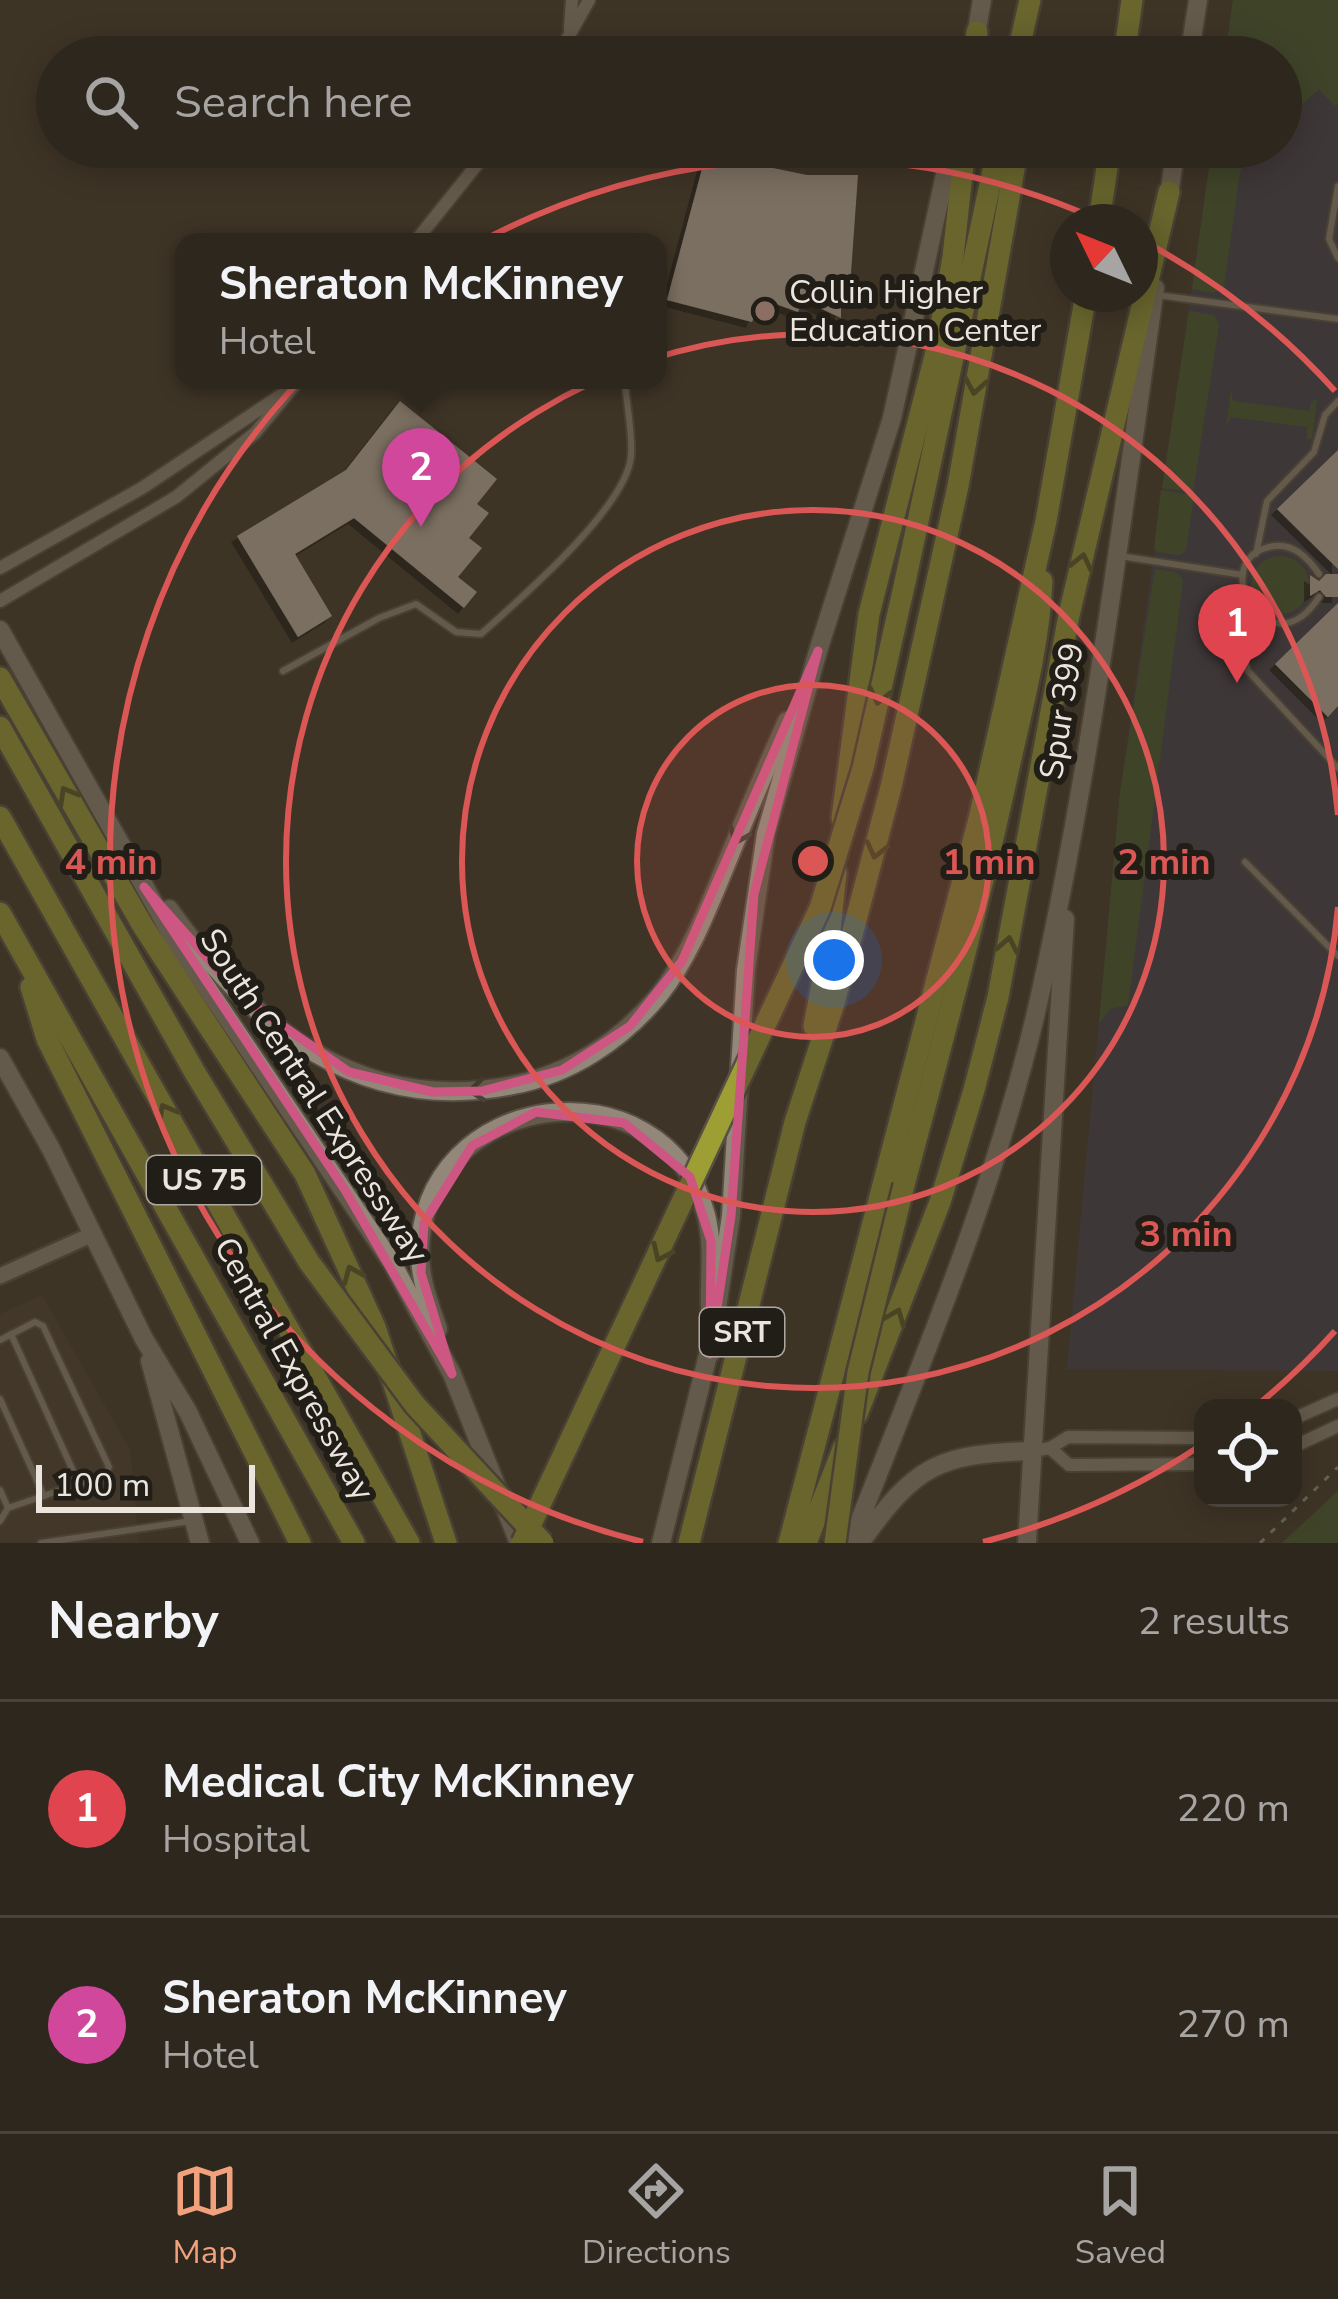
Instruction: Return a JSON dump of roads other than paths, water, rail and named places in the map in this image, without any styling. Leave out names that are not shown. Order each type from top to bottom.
[{"type":"highway","points":[[1024,36],[1035,0]]},
{"type":"highway","points":[[1032,36],[1035,0]]},
{"type":"highway","points":[[1127,36],[1132,0]]},
{"type":"highway","points":[[976,32],[976,36]]},
{"type":"highway","points":[[795,1122],[827,958],[868,614],[937,347],[963,168]]},
{"type":"highway","points":[[521,1543],[820,908],[863,768],[994,168]]},
{"type":"highway","name":"SRT","points":[[689,1543],[795,1122],[871,869],[920,663],[958,486],[1014,168]]},
{"type":"highway","points":[[1102,204],[1107,168]]},
{"type":"highway","points":[[806,1543],[932,1222],[974,1090],[998,997],[1070,615],[1169,192]]},
{"type":"highway","points":[[789,1543],[979,819],[1046,521],[1083,312]]},
{"type":"highway","points":[[835,1543],[858,1372],[973,929],[1024,701],[1041,615],[1046,521]]},
{"type":"highway","points":[[0,677],[143,926],[305,1174],[375,1328],[446,1543]]},
{"type":"highway","points":[[0,728],[194,1071],[309,1262],[415,1405],[543,1543]]},
{"type":"highway","name":"Central Expressway","points":[[0,817],[409,1543]]},
{"type":"highway","name":"Central Expressway","points":[[0,913],[354,1543]]},
{"type":"highway","points":[[19,946],[47,1039],[300,1543]]},
{"type":"main road","points":[[976,32],[982,0]]},
{"type":"main road","points":[[1193,36],[1198,0]]},
{"type":"main road","points":[[661,1543],[710,1354],[731,1216],[754,894],[775,799],[892,418],[946,168]]},
{"type":"main road","name":"Spur 399","points":[[1158,268],[1173,168]]},
{"type":"main road","name":"Spur 399","points":[[855,1543],[942,1315],[991,1170],[1040,999],[1117,555],[1152,312]]},
{"type":"main road","name":"South Central Expressway","points":[[0,630],[174,939],[392,1264],[452,1374],[521,1543]]},
{"type":"main road","points":[[144,887],[170,909],[195,946],[244,999],[294,1039],[349,1072],[391,1086],[433,1092],[482,1091],[562,1070],[630,1026],[682,962],[818,651]]},
{"type":"main road","points":[[1027,1543],[1041,1450],[1069,847]]},
{"type":"main road","points":[[0,1058],[144,1339],[188,1412],[250,1543]]},
{"type":"main road","points":[[452,1374],[421,1273],[424,1223],[434,1194],[472,1145],[499,1127],[536,1112],[572,1110],[624,1123],[668,1153],[690,1177],[706,1212],[711,1241],[710,1354]]},
{"type":"main road","points":[[144,1339],[200,1543]]},
{"type":"main road","points":[[855,1543],[898,1493],[932,1467],[973,1453],[1041,1450]]},
{"type":"street","points":[[570,31],[572,0]]},
{"type":"street","points":[[568,36],[590,0]]},
{"type":"street","points":[[423,233],[474,168]]},
{"type":"street","points":[[0,568],[142,488],[289,389]]},
{"type":"street","points":[[0,601],[176,497],[255,433],[292,389]]},
{"type":"street","points":[[0,1276],[93,1234]]},
{"type":"street","points":[[1302,1415],[1338,1400]]},
{"type":"street","points":[[1302,1443],[1338,1426]]},
{"type":"street","points":[[1041,1450],[1068,1436],[1194,1438]]},
{"type":"street","points":[[1041,1450],[1069,1465],[1194,1464]]},
{"type":"lane","points":[[1338,186],[1329,238],[1338,258]]},
{"type":"lane","points":[[1158,296],[1338,320]]},
{"type":"lane","points":[[283,671],[379,618],[416,604],[456,632],[481,634],[608,510],[626,479],[631,454],[626,389]]},
{"type":"lane","points":[[1319,597],[1289,622],[1266,620],[1250,608],[1242,591],[1243,575],[1256,554],[1267,501],[1314,452],[1325,415],[1338,400]]},
{"type":"lane","points":[[1256,554],[1277,545],[1291,548],[1319,574]]},
{"type":"lane","points":[[1117,555],[1243,575]]},
{"type":"lane","points":[[1250,608],[1244,658],[1248,671],[1338,768]]},
{"type":"lane","points":[[1245,862],[1338,956]]},
{"type":"lane","points":[[0,1340],[35,1322],[43,1326],[109,1467],[105,1475],[8,1508],[0,1521]]},
{"type":"lane","points":[[11,1334],[79,1484]]},
{"type":"lane","points":[[0,1399],[44,1496]]},
{"type":"lane","points":[[0,1490],[8,1508]]},
{"type":"lane","points":[[40,1543],[194,1520]]},
{"type":"place","name":"Collin Higher Education Center","points":[[765,311]]},
{"type":"place","name":"Sheraton McKinney","points":[[421,527]]},
{"type":"place","name":"Medical City McKinney","points":[[1237,683]]}]
